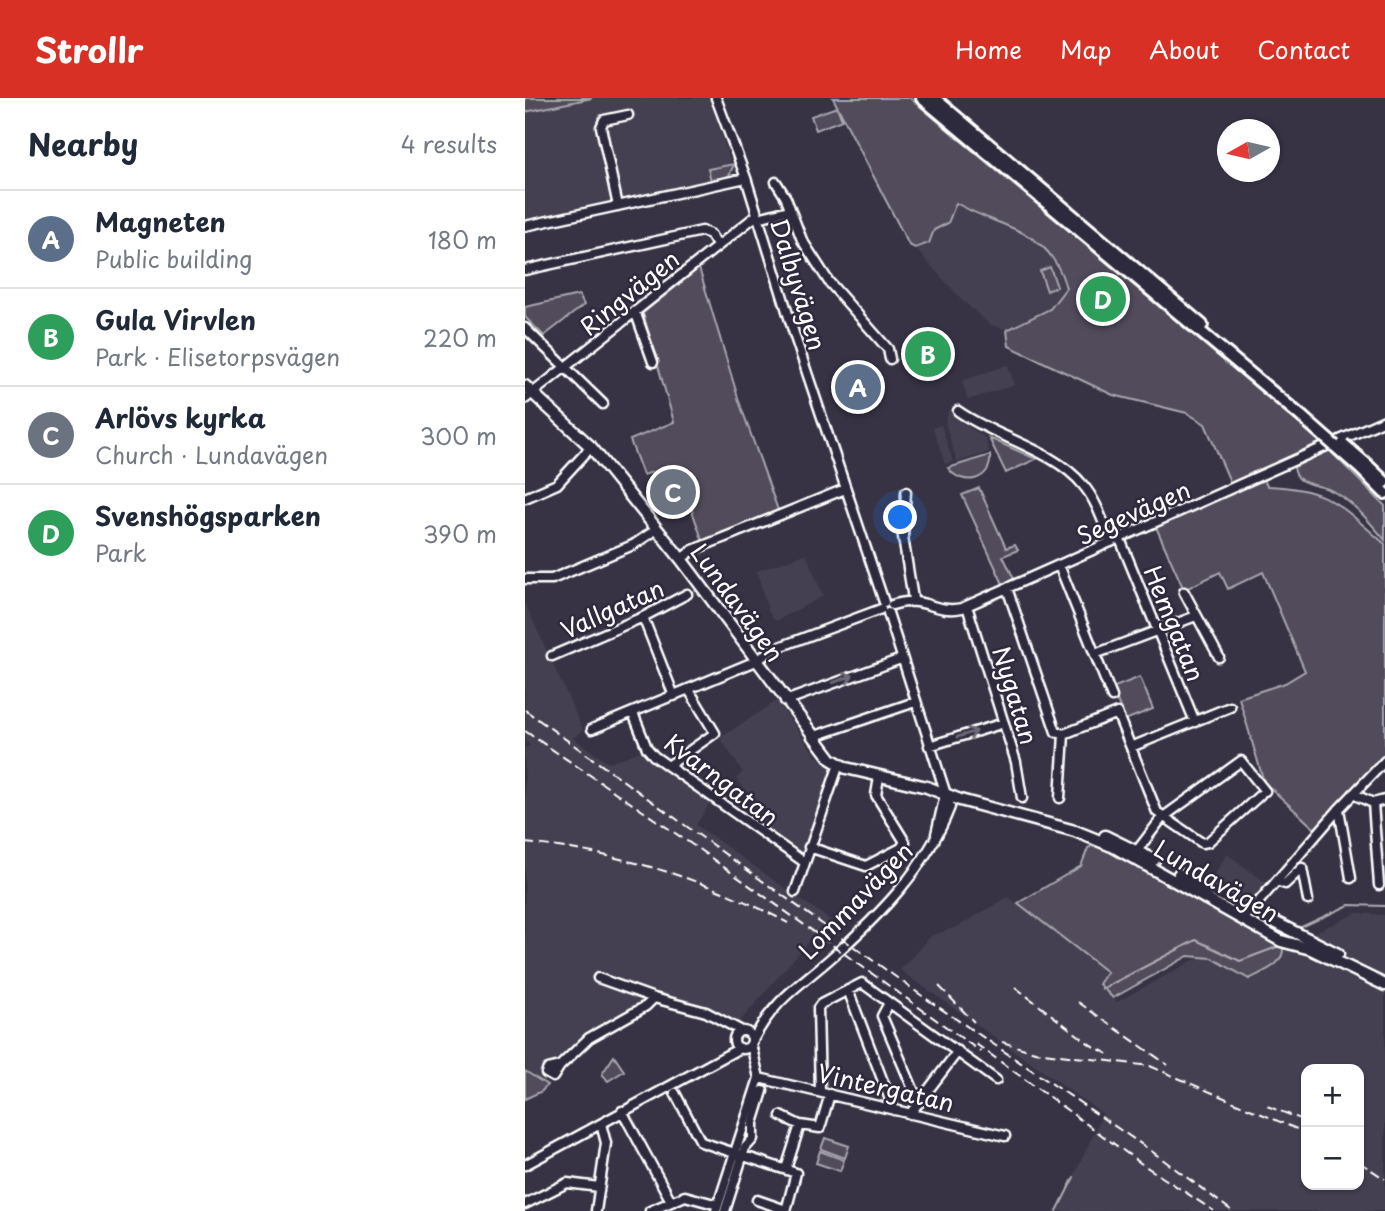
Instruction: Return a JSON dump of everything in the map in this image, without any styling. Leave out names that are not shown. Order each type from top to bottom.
[{"type":"highway","points":[[922,98],[1304,414]]},
{"type":"highway","points":[[934,98],[1385,482]]},
{"type":"highway","points":[[1363,466],[1385,493]]},
{"type":"main road","name":"Lundavägen","points":[[528,393],[591,447],[681,559],[812,737],[839,764],[1075,831],[1135,853],[1248,916],[1385,978]]},
{"type":"main road","name":"Lundavägen","points":[[1248,916],[1281,941],[1311,949],[1385,985]]},
{"type":"street","name":"Dalbyvägen","points":[[716,98],[746,178],[946,793]]},
{"type":"street","points":[[618,206],[600,127],[604,120],[628,115]]},
{"type":"street","points":[[525,226],[746,178]]},
{"type":"street","points":[[776,182],[807,248],[829,282],[888,349],[890,359]]},
{"type":"street","points":[[758,217],[789,210]]},
{"type":"street","name":"Ringvägen","points":[[528,393],[565,368],[717,245],[758,217]]},
{"type":"street","points":[[525,270],[702,231],[710,234],[717,245]]},
{"type":"street","points":[[635,311],[653,362]]},
{"type":"street","points":[[525,328],[603,404]]},
{"type":"street","name":"Hemgatan","points":[[958,411],[974,422],[1045,457],[1080,481],[1092,496],[1129,561],[1195,722]]},
{"type":"street","name":"Segevägen","points":[[913,599],[944,609],[967,606],[1385,420]]},
{"type":"street","points":[[525,498],[557,484],[591,447]]},
{"type":"street","points":[[681,559],[693,550],[845,489]]},
{"type":"street","points":[[592,729],[756,661],[771,651],[913,599],[903,537],[906,492]]},
{"type":"street","points":[[525,579],[552,579],[633,545],[657,529]]},
{"type":"street","points":[[1059,565],[1112,697]]},
{"type":"street","points":[[1007,588],[1056,732],[1064,734],[1117,713],[1162,818],[1206,844],[1263,793],[1241,761],[1162,818],[1135,853]]},
{"type":"street","points":[[1184,592],[1219,657]]},
{"type":"street","name":"Vallgatan","points":[[552,656],[643,617],[687,594]]},
{"type":"street","name":"Nygatan","points":[[967,606],[1005,723],[1022,798]]},
{"type":"street","points":[[1095,654],[1196,616]]},
{"type":"street","points":[[643,617],[674,696]]},
{"type":"street","points":[[785,701],[901,659]]},
{"type":"street","points":[[668,766],[715,733],[689,690]]},
{"type":"street","points":[[812,737],[915,702]]},
{"type":"street","points":[[1131,747],[1230,707]]},
{"type":"street","name":"Kvarngatan","points":[[633,713],[647,748],[668,766],[804,862]]},
{"type":"street","points":[[929,746],[1005,723]]},
{"type":"street","points":[[1061,798],[1064,734]]},
{"type":"street","points":[[1248,916],[1339,809],[1385,761]]},
{"type":"street","points":[[795,892],[839,764]]},
{"type":"street","points":[[809,848],[866,866],[901,848],[905,842],[876,794],[879,777]]},
{"type":"street","name":"Lommavägen","points":[[525,1165],[716,1059],[751,1043],[770,1013],[791,989],[834,955],[908,880],[935,840],[950,807],[946,793]]},
{"type":"street","points":[[1353,794],[1373,803],[1385,800]]},
{"type":"street","points":[[1373,803],[1381,835],[1379,885]]},
{"type":"street","points":[[1339,809],[1350,878]]},
{"type":"street","points":[[1276,881],[1285,884],[1302,869],[1308,900]]},
{"type":"street","points":[[598,978],[724,1019],[744,1031],[751,1043],[759,1074],[739,1154],[720,1209],[685,1196],[650,1211]]},
{"type":"street","points":[[820,1092],[817,1011],[821,1004],[864,983],[996,1080]]},
{"type":"street","points":[[848,990],[894,1110]]},
{"type":"street","points":[[560,1066],[582,1043],[646,1006],[654,998]]},
{"type":"street","points":[[889,1003],[882,1016],[919,1103]]},
{"type":"street","name":"Lommavägen","points":[[716,1059],[734,1038],[770,1013]]},
{"type":"street","points":[[724,1019],[740,1049],[759,1074]]},
{"type":"street","points":[[910,1114],[958,1051]]},
{"type":"street","name":"Vintergatan","points":[[759,1074],[820,1092],[1005,1136]]},
{"type":"street","points":[[739,1154],[753,1139],[753,1123],[763,1091]]},
{"type":"street","points":[[675,1093],[698,1139],[796,1173],[786,1210],[757,1200]]},
{"type":"street","points":[[781,1116],[800,1125],[821,1128],[830,1094]]},
{"type":"street","points":[[622,1111],[671,1201]]},
{"type":"street","points":[[596,1211],[606,1143],[601,1124]]},
{"type":"street","points":[[786,1169],[800,1125]]},
{"type":"street","points":[[525,1204],[567,1183],[599,1187]]},
{"type":"shaded area","points":[[525,98],[592,98],[525,112]]},
{"type":"shaded area","points":[[592,98],[709,98],[733,170],[727,177],[525,220],[525,113]]},
{"type":"shaded area","points":[[833,98],[910,98],[1321,442],[1231,484],[1205,424],[1187,413],[1113,395],[1009,346],[1007,330],[1050,309],[1066,288],[1059,268],[1049,253],[1022,233],[956,203],[948,223],[934,230],[929,243],[915,248],[909,245]]},
{"type":"shaded area","points":[[837,107],[842,120],[816,130],[811,116]]},
{"type":"shaded area","points":[[734,164],[729,176],[711,180],[708,169]]},
{"type":"shaded area","points":[[955,203],[1029,234],[1059,263],[1066,288],[1050,309],[1007,330],[989,324],[962,300],[915,248],[928,243],[934,230],[948,223]]},
{"type":"shaded area","points":[[1050,267],[1057,287],[1047,291],[1040,271]]},
{"type":"shaded area","points":[[699,268],[739,401],[779,513],[703,542],[676,465],[643,475],[630,440],[674,422],[643,313]]},
{"type":"shaded area","points":[[579,295],[584,305],[544,336],[525,317],[525,307]]},
{"type":"shaded area","points":[[1008,365],[1014,385],[968,400],[962,381]]},
{"type":"shaded area","points":[[949,410],[957,419],[985,438],[989,452],[957,462],[945,423]]},
{"type":"shaded area","points":[[941,425],[953,462],[945,464],[933,428]]},
{"type":"shaded area","points":[[989,438],[1036,459],[1006,473]]},
{"type":"shaded area","points":[[1329,450],[1385,506],[1385,540],[1359,511],[1344,499],[1328,489],[1298,478],[1294,467]]},
{"type":"shaded area","points":[[990,455],[987,471],[975,479],[961,478],[948,468]]},
{"type":"shaded area","points":[[1263,478],[1267,486],[1306,491],[1333,502],[1385,544],[1385,757],[1316,830],[1264,782],[1239,698],[1285,683],[1305,671],[1263,572],[1228,589],[1220,572],[1184,590],[1156,527]]},
{"type":"shaded area","points":[[979,488],[1006,548],[1015,545],[1018,550],[1003,556],[1014,579],[1003,584],[962,495]]},
{"type":"shaded area","points":[[806,554],[823,596],[776,621],[768,611],[757,571]]},
{"type":"shaded area","points":[[525,603],[583,730],[573,738],[608,763],[641,751],[711,801],[696,825],[837,925],[818,943],[811,939],[736,1026],[654,998],[603,1029],[560,1066],[548,1069],[541,1080],[525,1070],[525,747],[531,746],[525,741]]},
{"type":"shaded area","points":[[1140,677],[1153,709],[1125,720],[1112,688]]},
{"type":"shaded area","points":[[777,701],[815,755],[836,773],[808,852],[802,850],[801,854],[746,816],[755,801],[736,779],[743,772],[720,738]]},
{"type":"shaded area","points":[[1098,843],[1203,905],[1208,904],[1283,946],[1281,958],[1272,967],[1249,979],[1212,958],[1188,956],[1113,998],[1099,984],[1107,972],[1018,903],[1081,866],[1088,848]]},
{"type":"shaded area","points":[[1227,854],[1266,883],[1250,906],[1208,885]]},
{"type":"shaded area","points":[[1008,897],[1109,971],[1101,984],[1117,1002],[1207,953],[1262,964],[1314,933],[1357,913],[1385,915],[1385,1211],[1058,1211],[1103,1114],[900,970],[931,936],[959,926]]},
{"type":"shaded area","points":[[614,1056],[624,1071],[608,1081],[602,1074]]},
{"type":"shaded area","points":[[525,1071],[547,1085],[542,1091],[525,1099]]},
{"type":"shaded area","points":[[825,1138],[849,1146],[845,1158],[821,1149]]},
{"type":"shaded area","points":[[820,1151],[844,1160],[840,1171],[816,1163]]},
{"type":"waterway","points":[[1297,929],[1349,905],[1385,906]]},
{"type":"waterway","points":[[1102,989],[1196,940],[1240,961],[1277,947]]},
{"type":"waterway","points":[[1057,1211],[1074,1177]]},
{"type":"railway","points":[[525,710],[925,998],[1150,1150],[1232,1211]]},
{"type":"railway","points":[[525,731],[700,850],[981,1052]]},
{"type":"railway","points":[[525,843],[594,853],[661,870],[726,893],[788,923]]},
{"type":"railway","points":[[939,986],[974,1022]]},
{"type":"railway","points":[[1015,987],[1091,1045],[1110,1055]]},
{"type":"railway","points":[[1078,1002],[1168,1065]]},
{"type":"railway","points":[[1002,1042],[1035,1052],[1150,1066],[1301,1131]]},
{"type":"railway","points":[[976,1044],[1139,1162],[1214,1211]]},
{"type":"railway","points":[[1267,1106],[1301,1119]]},
{"type":"railway","points":[[1364,1165],[1385,1179]]},
{"type":"place","name":"Svenshögsparken","points":[[1103,299]]},
{"type":"place","name":"Gula Virvlen","points":[[928,354]]},
{"type":"place","name":"Magneten","points":[[858,387]]},
{"type":"place","name":"Arlövs kyrka","points":[[673,492]]}]
